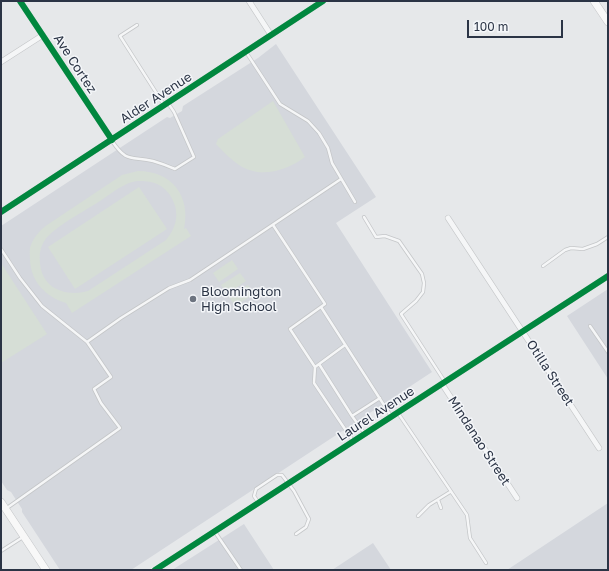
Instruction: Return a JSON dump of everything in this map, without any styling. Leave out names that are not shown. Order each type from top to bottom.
[{"type":"street","name":"Ave Cortez","points":[[20,1],[112,140]]},
{"type":"street","points":[[249,1],[271,35]]},
{"type":"street","name":"Alder Avenue","points":[[1,212],[323,1]]},
{"type":"street","points":[[594,1],[608,22]]},
{"type":"street","points":[[1,62],[42,35]]},
{"type":"street","name":"Otilla Street","points":[[448,218],[599,448]]},
{"type":"street","name":"Laurel Avenue","points":[[155,570],[608,276]]},
{"type":"street","name":"Mindanao Street","points":[[443,383],[516,498]]},
{"type":"street","points":[[1,502],[46,570]]},
{"type":"lane","points":[[112,140],[120,152],[126,156],[135,159],[154,161],[175,169],[194,157],[174,112],[166,104],[120,36],[136,25]]},
{"type":"lane","points":[[245,52],[280,104],[308,121],[319,133],[328,148],[332,163],[355,202]]},
{"type":"lane","points":[[87,342],[121,318],[169,288],[190,280],[341,179]]},
{"type":"lane","points":[[364,217],[376,237],[385,236],[399,241],[422,274],[424,283],[422,292],[416,301],[401,314],[443,383]]},
{"type":"lane","points":[[273,225],[325,304],[290,329],[315,367],[314,383],[354,441]]},
{"type":"lane","points":[[543,266],[565,250],[571,248],[583,249],[597,244],[608,237]]},
{"type":"lane","points":[[1,249],[20,278],[42,306],[87,342],[111,377],[94,389],[101,403],[120,428],[5,509]]},
{"type":"lane","points":[[321,307],[392,416]]},
{"type":"lane","points":[[590,326],[608,352]]},
{"type":"lane","points":[[315,367],[346,345]]},
{"type":"lane","points":[[319,364],[365,434]]},
{"type":"lane","points":[[352,416],[380,398]]},
{"type":"lane","points":[[397,413],[467,515],[470,538],[486,563]]},
{"type":"lane","points":[[258,503],[254,496],[256,490],[277,475],[282,475],[309,519],[306,527],[296,534]]},
{"type":"lane","points":[[418,516],[429,505],[450,492]]},
{"type":"lane","points":[[438,500],[442,508]]},
{"type":"lane","points":[[214,532],[241,570]]},
{"type":"lane","points":[[1,551],[23,536]]},
{"type":"shaded area","name":"Bloomington High School","points":[[276,44],[376,197],[336,223],[432,372],[131,570],[60,570],[22,512],[22,509],[11,492],[7,490],[1,481],[1,226],[167,117],[170,118],[182,111],[183,106],[258,58]]},
{"type":"shaded area","points":[[273,101],[305,157],[290,166],[273,172],[256,172],[239,165],[216,144],[218,139]]},
{"type":"shaded area","points":[[138,171],[150,172],[161,175],[169,181],[176,188],[185,206],[184,229],[186,228],[191,236],[72,313],[66,303],[46,293],[37,282],[31,268],[30,247],[36,236],[44,227],[122,175]],"holes":[[[136,181],[148,181],[157,184],[170,195],[175,206],[176,218],[175,224],[166,240],[88,291],[80,293],[64,292],[50,285],[45,279],[40,263],[40,251],[45,240],[63,224],[118,189]]]},
{"type":"shaded area","points":[[139,187],[167,229],[75,289],[48,247]]},
{"type":"shaded area","points":[[232,260],[238,269],[219,282],[213,273]]},
{"type":"shaded area","points":[[1,263],[47,334],[1,363]]},
{"type":"shaded area","points":[[240,273],[246,281],[227,294],[221,285]]},
{"type":"shaded area","points":[[248,285],[254,294],[235,306],[229,297]]},
{"type":"shaded area","points":[[608,289],[608,379],[567,316]]},
{"type":"shaded area","points":[[608,503],[608,570],[507,570]]},
{"type":"shaded area","points":[[244,524],[274,570],[172,570]]},
{"type":"shaded area","points":[[373,543],[391,570],[332,570]]},
{"type":"cycle path","points":[[20,1],[112,140]]},
{"type":"cycle path","points":[[1,212],[323,1]]},
{"type":"cycle path","points":[[155,570],[608,276]]},
{"type":"place","name":"Bloomington High School","points":[[193,299]]}]
